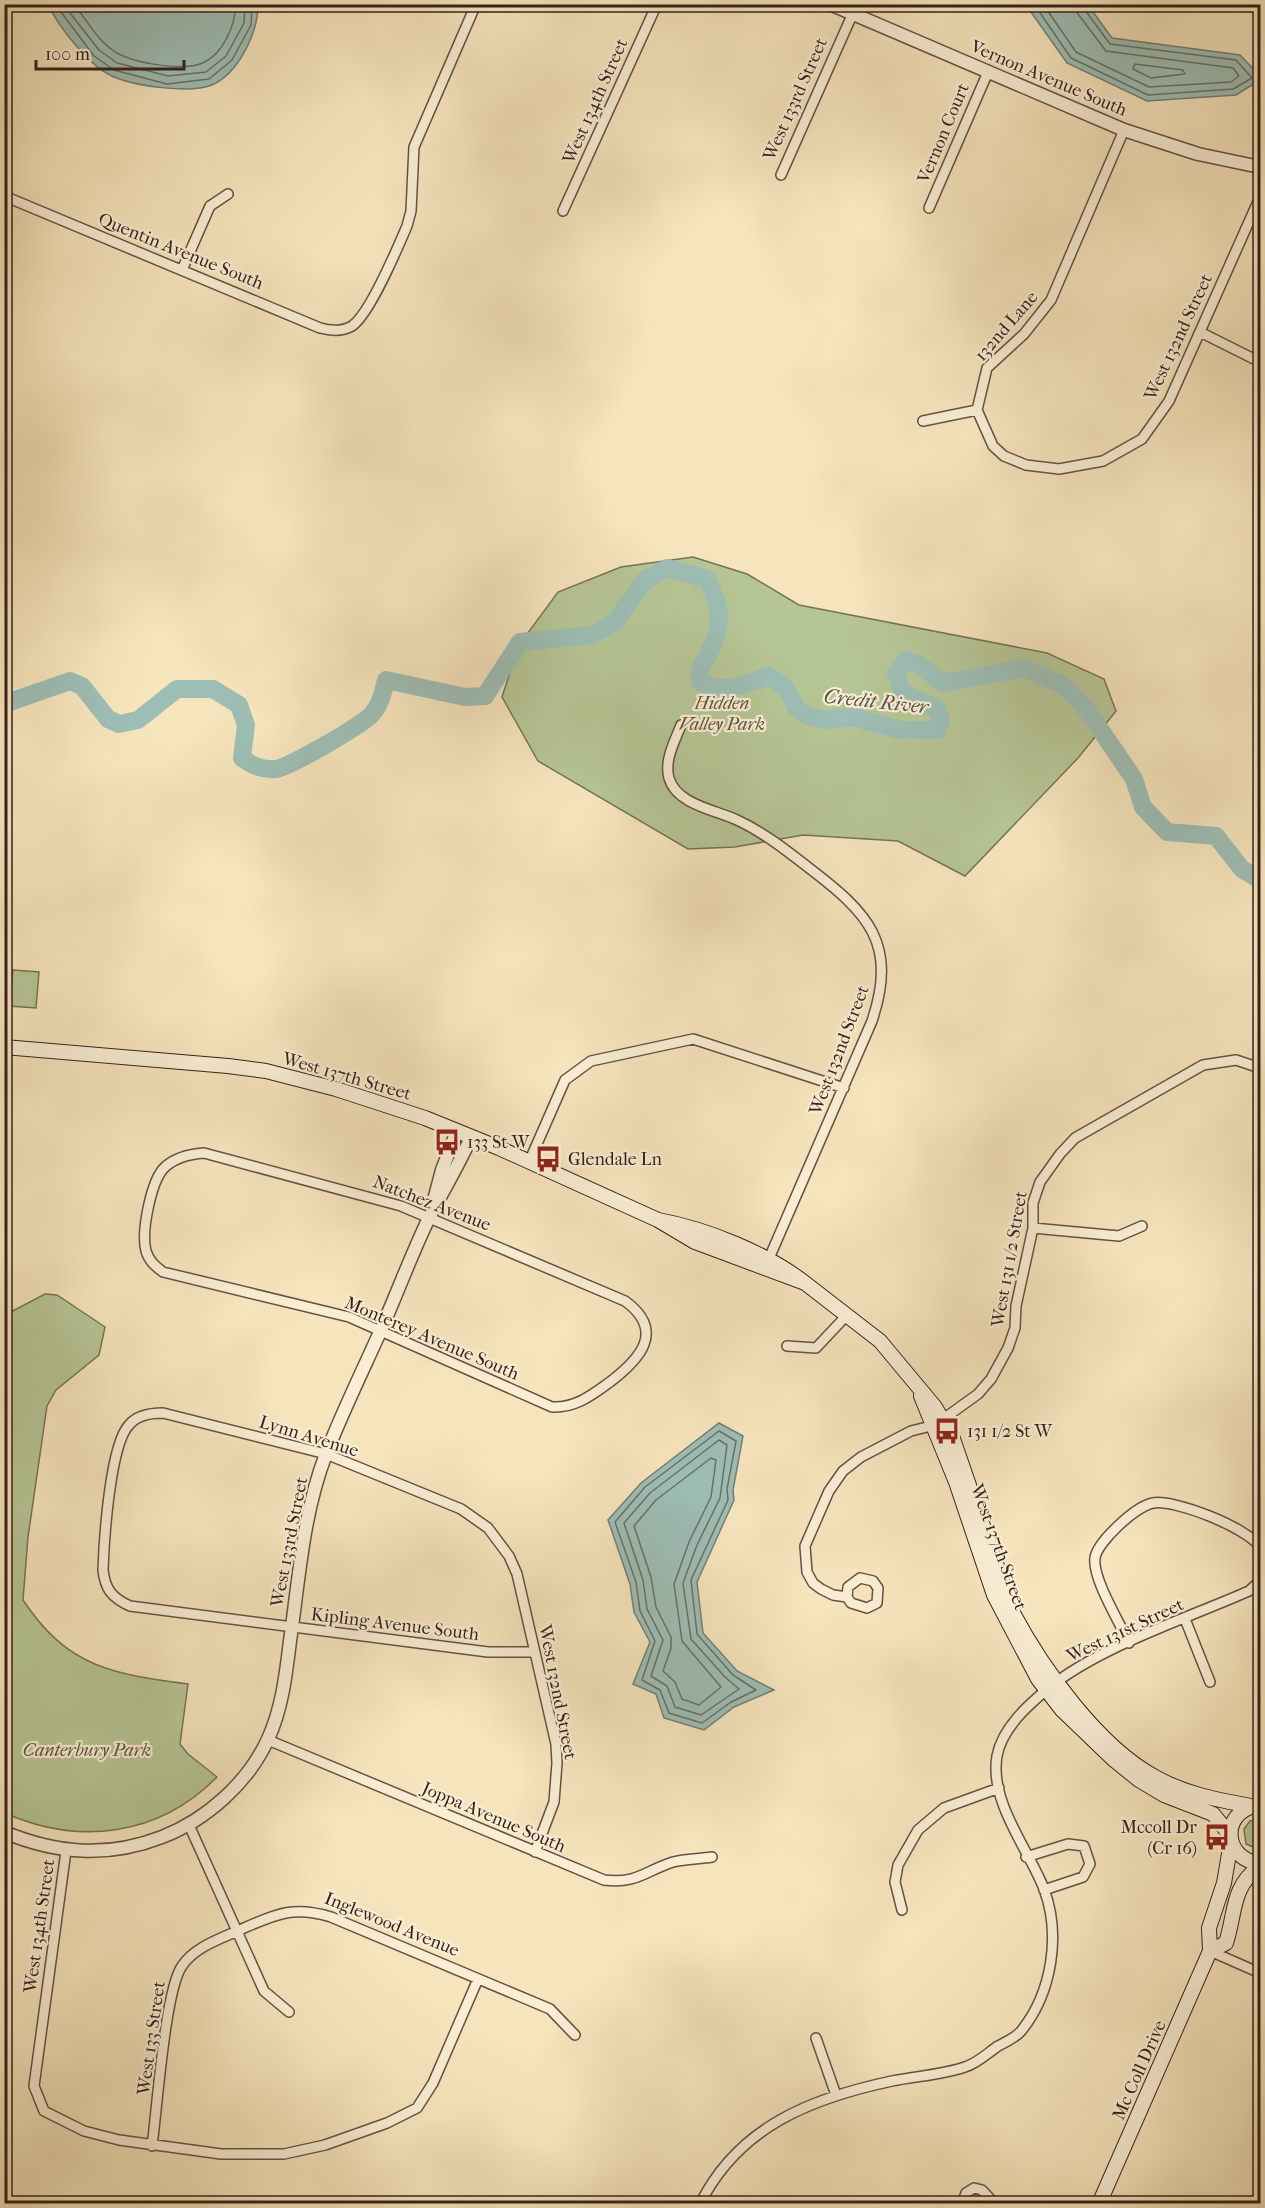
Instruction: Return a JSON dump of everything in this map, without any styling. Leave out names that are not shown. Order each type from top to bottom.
[{"type":"main road","name":"West 137th Street","points":[[4,1047],[143,1057],[266,1071],[346,1092],[457,1131],[658,1220],[695,1242],[766,1264],[805,1283],[880,1341],[919,1391],[938,1423],[994,1595],[1026,1658],[1142,1775]]},
{"type":"main road","points":[[1142,1775],[1201,1796],[1257,1805]]},
{"type":"main road","points":[[1142,1775],[1164,1795],[1213,1814],[1234,1849],[1244,1859],[1260,1864]]},
{"type":"main road","name":"Mc Coll Drive","points":[[1099,2204],[1210,1951],[1209,1928],[1224,1883],[1233,1820],[1244,1809],[1257,1805]]},
{"type":"main road","name":"Mc Coll Drive","points":[[1210,1951],[1226,1943],[1238,1890],[1246,1877],[1260,1864]]},
{"type":"street","name":"Quentin Avenue South","points":[[4,196],[320,328],[345,329],[364,313],[407,226],[411,211],[414,147],[476,4]]},
{"type":"street","name":"West 134th Street","points":[[563,211],[657,4]]},
{"type":"street","name":"Vernon Avenue South","points":[[830,4],[854,9],[988,72],[1124,130],[1198,154],[1260,167]]},
{"type":"street","name":"West 133rd Street","points":[[781,175],[854,9]]},
{"type":"street","name":"Vernon Court","points":[[929,208],[988,72]]},
{"type":"street","name":"132nd Lane","points":[[977,410],[987,368],[1024,334],[1051,300],[1124,130]]},
{"type":"street","points":[[182,270],[210,206],[228,194]]},
{"type":"street","name":"West 132nd Street","points":[[977,410],[993,446],[1004,456],[1035,467],[1059,469],[1103,461],[1142,439],[1169,401],[1260,197]]},
{"type":"street","points":[[1200,332],[1260,362]]},
{"type":"street","points":[[923,421],[977,410]]},
{"type":"street","name":"West 132nd Street","points":[[681,725],[668,763],[669,778],[675,789],[697,804],[748,825],[783,848],[844,895],[872,929],[878,942],[882,968],[880,996],[844,1088],[766,1264]]},
{"type":"street","points":[[529,1162],[565,1080],[582,1065],[602,1058],[693,1039],[844,1088]]},
{"type":"street","name":"West 131 1/2 Street","points":[[847,1597],[833,1595],[813,1583],[804,1559],[805,1546],[829,1491],[843,1471],[861,1457],[911,1431],[938,1423],[978,1394],[990,1379],[1008,1348],[1014,1328],[1016,1306],[1033,1228],[1033,1203],[1040,1182],[1075,1138],[1203,1065],[1236,1060],[1260,1068]]},
{"type":"street","name":"West 133rd Street","points":[[430,1216],[441,1170],[457,1131]]},
{"type":"street","name":"West 133rd Street","points":[[189,1825],[231,1791],[256,1760],[268,1740],[282,1692],[310,1512],[326,1454],[430,1216],[454,1175],[471,1137]]},
{"type":"street","name":"Natchez Avenue","points":[[149,1211],[153,1188],[166,1165],[191,1154],[204,1153],[384,1200],[430,1216],[625,1301],[633,1307],[644,1325],[645,1346],[633,1365],[607,1384]]},
{"type":"street","name":"Monterey Avenue South","points":[[149,1211],[144,1240],[146,1252],[152,1264],[163,1272],[349,1317],[552,1407],[574,1406],[607,1384]]},
{"type":"street","points":[[1033,1228],[1119,1236],[1143,1226]]},
{"type":"street","points":[[787,1346],[816,1348],[847,1315]]},
{"type":"street","name":"Lynn Avenue","points":[[111,1595],[104,1584],[103,1549],[117,1447],[130,1423],[141,1416],[163,1413],[326,1454],[461,1509],[488,1528],[500,1541]]},
{"type":"street","points":[[1129,1643],[1097,1573],[1095,1560],[1098,1546],[1106,1537],[1142,1509],[1152,1503],[1178,1505],[1249,1534],[1260,1547]]},
{"type":"street","name":"West 132nd Street","points":[[500,1541],[517,1574],[556,1744],[554,1802],[536,1852]]},
{"type":"street","name":"West 131st Street","points":[[700,2204],[712,2180],[744,2145],[805,2105],[891,2081],[967,2067],[1021,2031],[1046,1990],[1053,1939],[1044,1890],[1009,1819],[999,1788],[997,1756],[1011,1724],[1052,1686],[1088,1662],[1249,1591],[1260,1581]]},
{"type":"street","name":"Kipling Avenue South","points":[[111,1595],[130,1606],[488,1652],[535,1653]]},
{"type":"street","points":[[1185,1619],[1210,1682]]},
{"type":"street","name":"Joppa Avenue South","points":[[268,1740],[604,1880],[620,1882],[636,1880],[673,1862],[712,1857]]},
{"type":"street","points":[[902,1910],[895,1882],[898,1865],[918,1830],[944,1808],[999,1788]]},
{"type":"street","points":[[4,1832],[38,1845],[66,1851],[122,1849],[148,1843],[189,1825],[264,1991],[289,2012]]},
{"type":"street","points":[[1026,1857],[1068,1844],[1084,1846],[1090,1864],[1083,1877],[1044,1890]]},
{"type":"street","name":"West 134th Street","points":[[66,1851],[34,2086],[44,2111],[84,2131],[152,2146]]},
{"type":"street","name":"Inglewood Avenue","points":[[237,1932],[285,1912],[313,1912],[549,2009],[575,2035]]},
{"type":"street","name":"West 133 Street","points":[[152,2146],[172,1991],[176,1976],[182,1965],[203,1947],[237,1932]]},
{"type":"street","points":[[1210,1951],[1260,1973]]},
{"type":"street","points":[[152,2146],[231,2154],[284,2154],[325,2145],[387,2123],[417,2108],[433,2084],[478,1979]]},
{"type":"street","points":[[816,2038],[836,2095]]},
{"type":"street","points":[[962,2204],[966,2193],[974,2188],[982,2190],[995,2204]]},
{"type":"green space","name":"Hidden Valley Park","points":[[693,557],[747,574],[799,605],[1047,653],[1104,679],[1116,711],[1078,758],[965,876],[898,841],[803,835],[735,847],[688,849],[538,761],[502,697],[519,645],[558,592],[621,567]]},
{"type":"green space","points":[[13,970],[39,972],[36,1008],[9,1006]]},
{"type":"green space","name":"Canterbury Park","points":[[45,1294],[57,1295],[105,1327],[99,1355],[56,1390],[47,1406],[28,1537],[23,1600],[40,1623],[57,1640],[75,1654],[94,1664],[137,1676],[188,1684],[180,1744],[188,1754],[217,1777],[194,1797],[170,1812],[144,1823],[117,1830],[89,1832],[61,1830],[5,1813],[5,1315]]},
{"type":"green space","points":[[1260,1819],[1260,1850],[1246,1844],[1244,1829],[1250,1821]]},
{"type":"water","points":[[48,5],[258,5],[251,39],[231,71],[212,85],[202,88],[176,89],[134,83],[103,71],[76,45],[59,24]]},
{"type":"water","points":[[1026,5],[1088,5],[1112,38],[1240,55],[1260,76],[1260,80],[1236,95],[1147,101],[1067,63]]},
{"type":"water","points":[[719,1423],[743,1436],[733,1490],[734,1500],[697,1582],[703,1633],[737,1671],[774,1690],[734,1707],[704,1730],[664,1718],[656,1694],[633,1684],[650,1642],[634,1612],[630,1584],[608,1520],[641,1483]]},
{"type":"waterway","name":"Credit River","points":[[4,704],[70,681],[82,686],[108,719],[119,724],[138,720],[177,689],[213,689],[239,705],[246,725],[242,758],[258,767],[276,769],[295,762],[369,717],[378,704],[386,680],[465,697],[485,696],[520,642],[592,635],[614,623],[645,580],[667,568],[707,579],[718,607],[717,632],[700,670],[700,682],[709,686],[726,688],[769,676],[785,687],[797,709],[808,716],[826,720],[852,717],[900,730],[937,730],[941,720],[938,710],[902,692],[896,673],[906,660],[919,665],[943,683],[1024,668],[1063,685],[1087,710],[1134,779],[1143,807],[1167,832],[1216,836],[1242,869],[1260,880]]},
{"type":"place","name":"133 St W","points":[[447,1142]]},
{"type":"place","name":"Glendale Ln","points":[[548,1159]]},
{"type":"place","name":"131 1/2 St W","points":[[947,1431]]},
{"type":"place","name":"Mccoll Dr (Cr 16)","points":[[1217,1837]]}]
